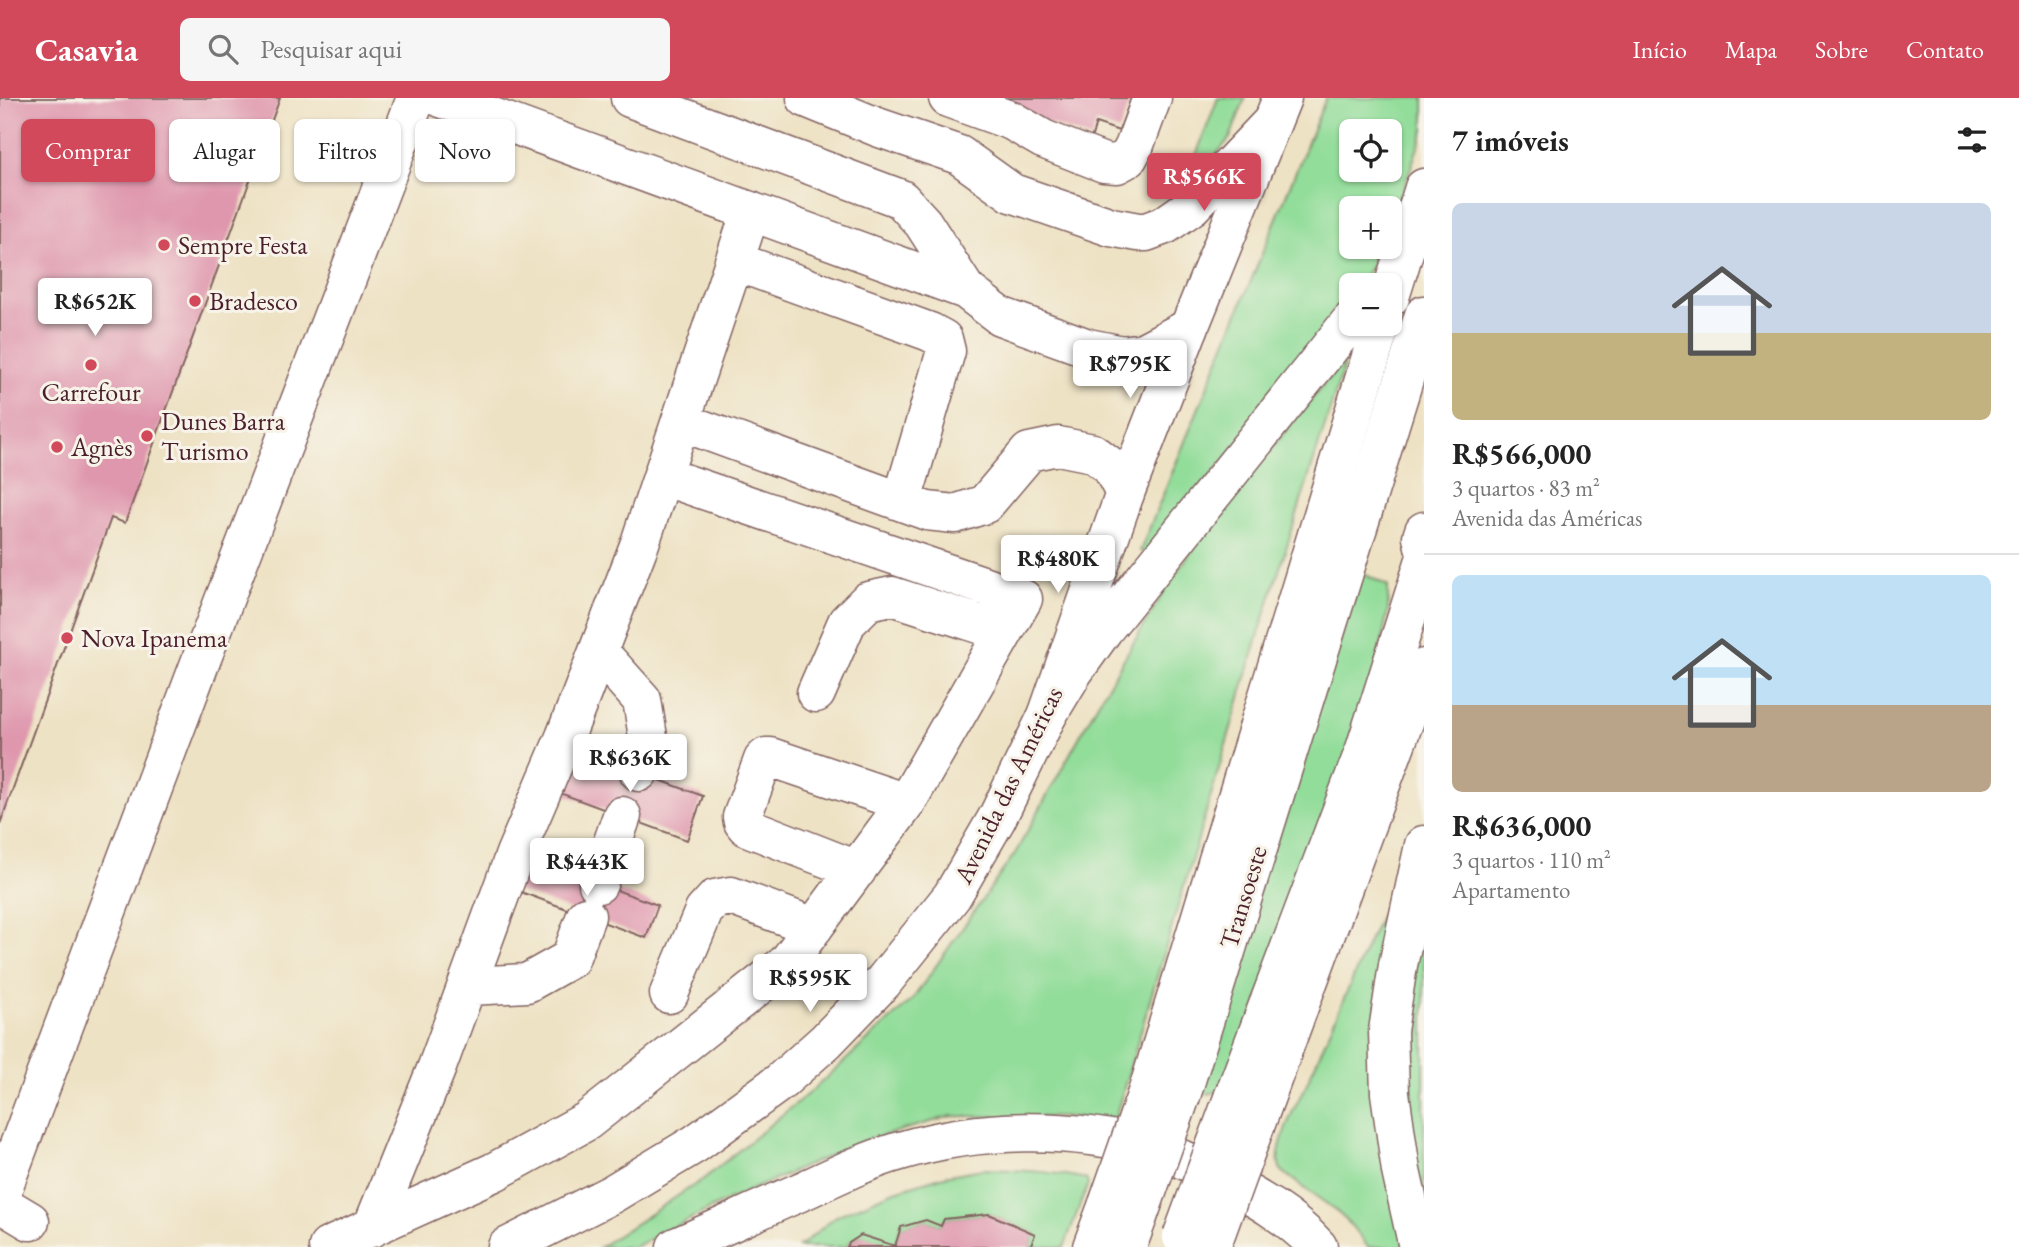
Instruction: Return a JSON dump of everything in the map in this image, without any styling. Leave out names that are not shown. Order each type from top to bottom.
[{"type":"main road","points":[[0,1196],[416,98]]},
{"type":"main road","points":[[441,98],[965,290],[1000,316],[1088,348],[1123,355],[1143,352],[1189,328]]},
{"type":"main road","points":[[630,98],[901,199],[923,223],[965,290]]},
{"type":"main road","points":[[806,98],[877,127],[959,155],[1012,193],[1111,227],[1138,232],[1165,225],[1192,206],[1278,109]]},
{"type":"main road","points":[[948,98],[1012,121],[1043,139],[1104,163],[1117,164],[1128,158],[1134,147],[1153,98]]},
{"type":"main road","name":"Avenida das Américas","points":[[507,1247],[612,1194],[695,1144],[780,1082],[826,1041],[883,982],[952,896],[997,818],[1047,716],[1125,493],[1278,109]]},
{"type":"main road","points":[[1397,273],[1424,188]]},
{"type":"main road","points":[[372,1228],[468,986],[515,854],[599,652],[682,422],[751,211]]},
{"type":"main road","points":[[1383,273],[1411,226]]},
{"type":"main road","points":[[734,261],[943,339],[947,351],[902,501]]},
{"type":"main road","name":"Transoeste","points":[[1165,1091],[1353,544],[1424,315]]},
{"type":"main road","points":[[1047,716],[1104,629],[1339,336]]},
{"type":"main road","points":[[1092,1247],[1124,1223],[1165,1091],[1378,336]]},
{"type":"main road","name":"Transoeste","points":[[1353,544],[1366,532],[1371,522],[1424,362]]},
{"type":"main road","points":[[682,422],[927,510],[955,514],[985,504],[1030,452],[1058,446],[1093,453],[1111,467],[1125,493]]},
{"type":"main road","points":[[328,1247],[494,1172],[587,1121],[787,963],[906,803],[1023,599],[663,476]]},
{"type":"main road","points":[[1424,531],[1424,545]]},
{"type":"main road","points":[[1247,1103],[1366,749],[1424,563]]},
{"type":"main road","points":[[816,693],[847,622],[867,601],[892,596],[1004,632]]},
{"type":"main road","points":[[599,652],[642,700],[649,743],[639,772]]},
{"type":"main road","points":[[1190,1244],[1424,668]]},
{"type":"main road","points":[[857,870],[747,827],[742,817],[765,757],[906,803]]},
{"type":"main road","points":[[468,986],[527,983],[570,959],[622,816]]},
{"type":"main road","points":[[1418,1247],[1398,1145],[1391,1093],[1388,1031],[1398,965],[1424,845]]},
{"type":"main road","points":[[669,994],[704,911],[715,899],[731,896],[814,927]]},
{"type":"main road","points":[[676,1247],[858,1166],[899,1151],[947,1139],[987,1133],[1037,1133],[1091,1137],[1152,1148],[1196,1165],[1265,1202],[1318,1247]]},
{"type":"green space","points":[[1218,98],[1245,98],[1230,138],[1180,197]]},
{"type":"green space","points":[[1326,98],[1424,98],[1424,130],[1401,196],[1339,196],[1339,259],[1375,259],[1367,273],[1339,273],[1339,318],[1323,344],[1146,553],[1140,551]]},
{"type":"green space","points":[[1347,356],[1258,637],[1115,1118],[951,1116],[861,1142],[730,1199],[634,1247],[600,1247],[705,1178],[815,1088],[912,1000],[1016,852],[1102,696],[1166,588],[1217,515]]},
{"type":"green space","points":[[1362,573],[1388,586],[1388,610],[1374,682],[1226,1089],[1208,1094],[1194,1086]]},
{"type":"green space","points":[[1424,892],[1424,1245],[1400,1097],[1408,979]]},
{"type":"green space","points":[[1387,910],[1392,910],[1404,1247],[1368,1247],[1340,1215],[1280,1168],[1279,1151],[1290,1118],[1379,919]]},
{"type":"green space","points":[[982,1169],[1021,1170],[1086,1179],[1088,1184],[1064,1247],[1030,1247],[1035,1234],[989,1214],[944,1219],[941,1226],[926,1220],[901,1227],[895,1246],[861,1235],[847,1247],[797,1247],[836,1216],[892,1192],[944,1176]]},
{"type":"building","name":"Carrefour","points":[[0,98],[280,98],[272,119],[169,119],[169,182],[249,182],[125,523],[111,518],[0,824]]},
{"type":"building","points":[[1003,98],[1131,98],[1119,131],[1096,123],[1091,139],[1000,105]]},
{"type":"building","points":[[573,748],[703,796],[687,840],[557,792]]},
{"type":"building","points":[[527,858],[658,905],[646,938],[515,890]]},
{"type":"building","points":[[989,1214],[1035,1234],[1030,1247],[847,1247],[861,1235],[895,1246],[901,1227],[926,1220],[941,1226],[944,1219]]},
{"type":"place","name":"Sempre Festa","points":[[164,245]]},
{"type":"place","name":"Bradesco","points":[[195,301]]},
{"type":"place","name":"Carrefour","points":[[91,365]]},
{"type":"place","name":"Dunes Barra Turismo","points":[[147,436]]},
{"type":"place","name":"Agnès","points":[[57,447]]},
{"type":"place","name":"Nova Ipanema","points":[[67,638]]}]
